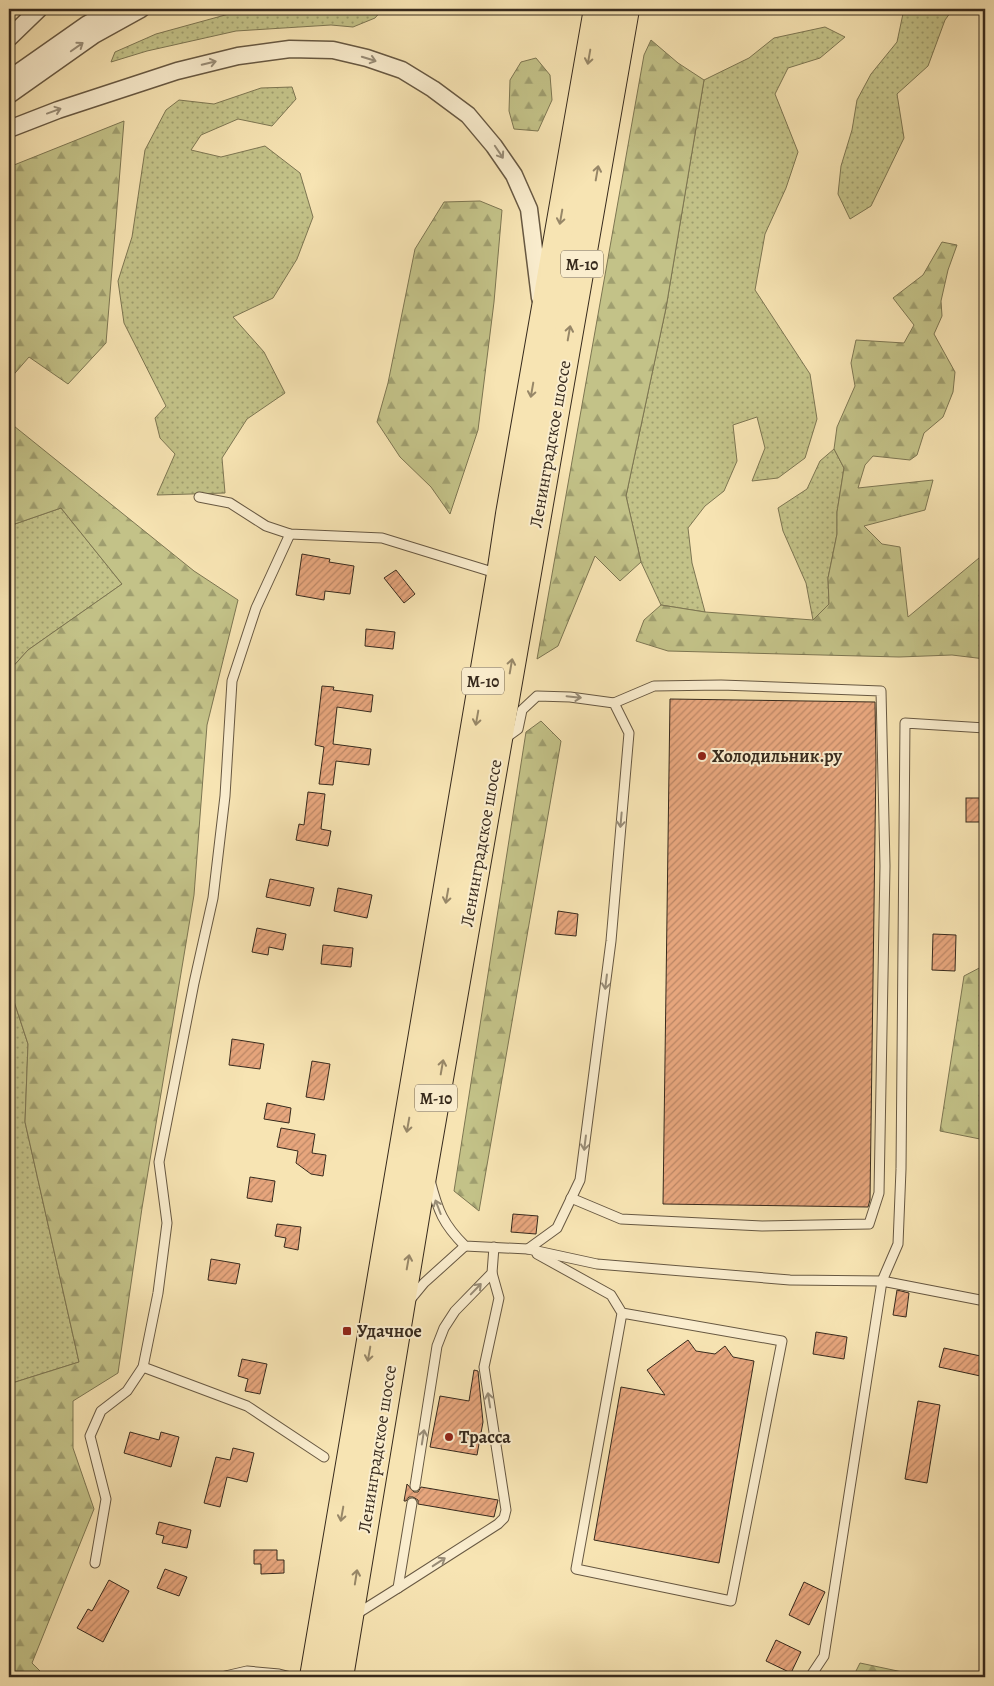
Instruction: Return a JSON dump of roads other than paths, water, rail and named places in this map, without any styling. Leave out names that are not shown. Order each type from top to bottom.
[{"type":"highway","name":"Ленинградское шоссе","points":[[314,1677],[510,514],[598,9]]},
{"type":"highway","name":"Ленинградское шоссе","points":[[339,1677],[425,1161],[625,9]]},
{"type":"street","points":[[9,38],[40,9]]},
{"type":"street","points":[[9,79],[86,25],[114,9]]},
{"type":"street","points":[[9,95],[94,35],[141,9]]},
{"type":"street","points":[[9,129],[58,110],[142,82],[238,56],[290,49],[333,50],[367,58],[402,70],[433,89],[468,115],[494,146],[514,175],[529,209],[543,324]]},
{"type":"lane","points":[[198,496],[230,503],[266,526],[290,534],[382,538],[501,574]]},
{"type":"lane","points":[[95,1563],[106,1499],[90,1436],[101,1411],[127,1391],[143,1367],[158,1293],[167,1223],[159,1162],[194,983],[213,898],[225,796],[232,681],[256,608],[290,534]]},
{"type":"lane","points":[[498,744],[518,730],[522,710],[537,696],[570,697],[614,703],[654,686],[721,685],[881,691],[885,866],[879,1192],[869,1224],[772,1226],[621,1219],[571,1198]]},
{"type":"lane","points":[[528,1249],[557,1228],[580,1180],[612,932],[629,733],[614,703]]},
{"type":"lane","points":[[810,1677],[824,1656],[882,1281],[898,1244],[901,1169],[905,723],[985,728]]},
{"type":"lane","points":[[425,1161],[438,1208],[451,1232],[465,1246],[528,1249],[597,1264],[790,1280],[882,1281],[985,1302]]},
{"type":"lane","points":[[399,1313],[424,1283],[465,1246]]},
{"type":"lane","points":[[349,1619],[498,1524],[504,1518],[506,1510],[484,1367],[499,1298],[492,1273],[494,1247]]},
{"type":"lane","points":[[528,1249],[611,1295],[622,1313],[576,1569],[731,1601],[782,1341],[622,1313]]},
{"type":"lane","points":[[415,1486],[437,1346],[444,1328],[456,1310],[492,1273]]},
{"type":"lane","points":[[143,1367],[247,1406],[324,1457]]},
{"type":"lane","points":[[398,1588],[412,1502]]},
{"type":"lane","points":[[220,1677],[247,1671],[287,1677]]},
{"type":"place","name":"Холодильник.ру","points":[[702,756]]},
{"type":"place","name":"Удачное","points":[[347,1331]]},
{"type":"place","name":"Трасса","points":[[449,1437]]}]
